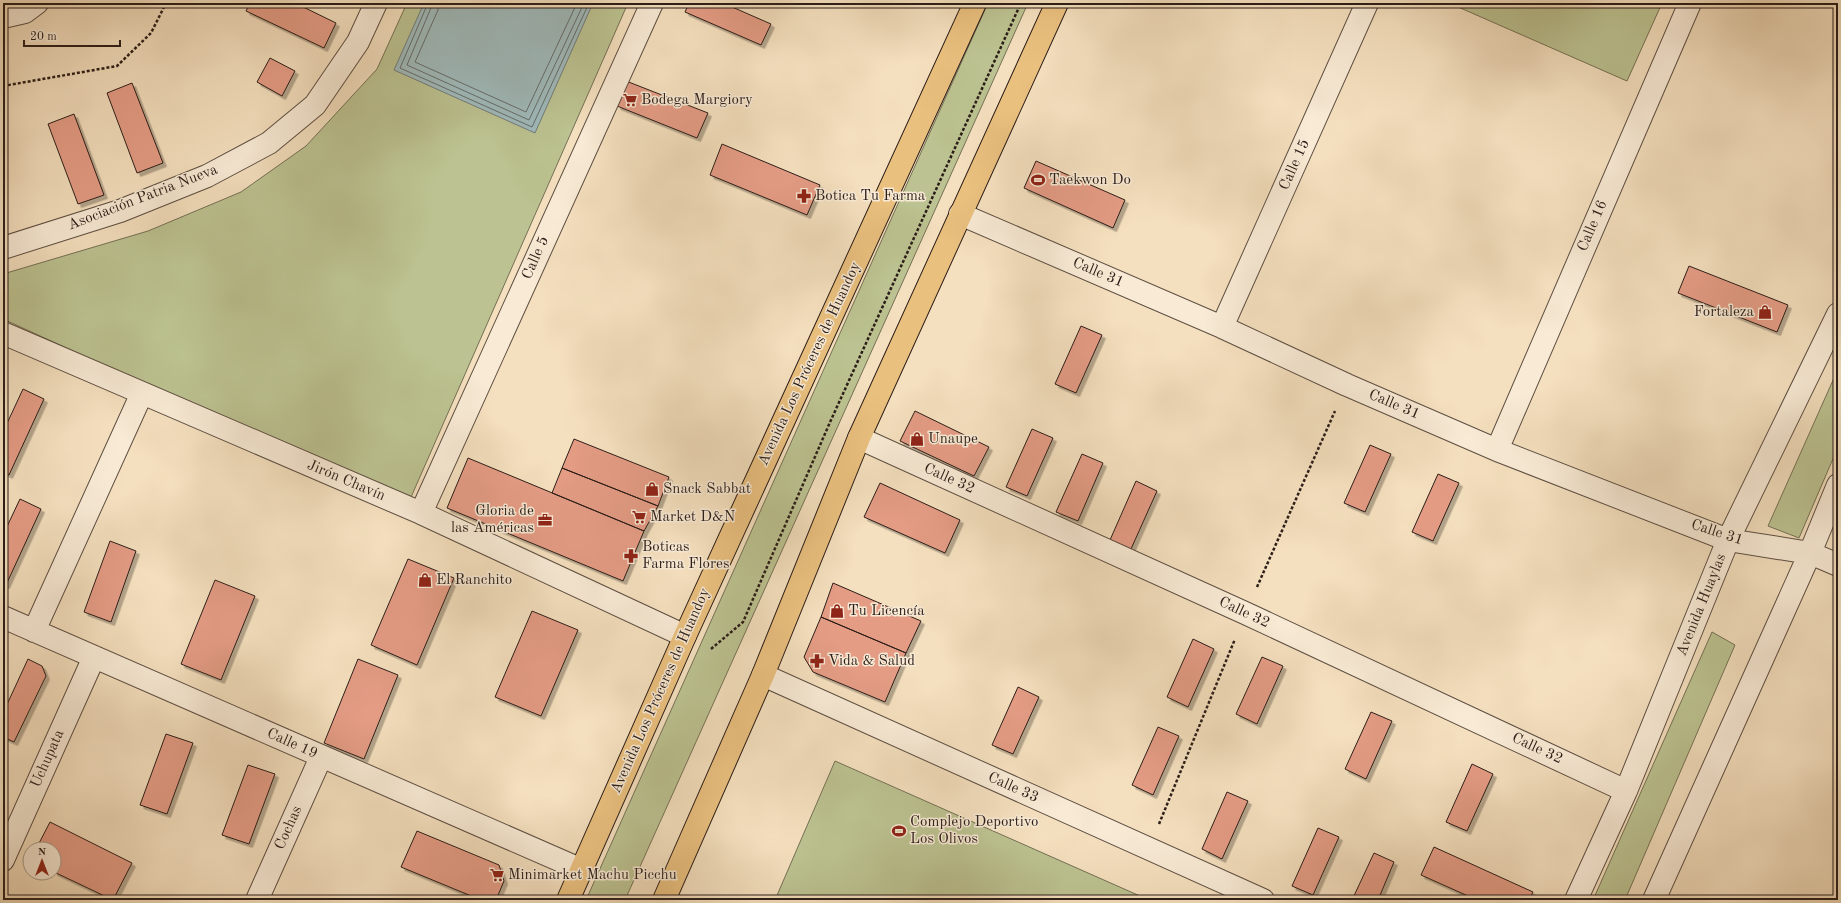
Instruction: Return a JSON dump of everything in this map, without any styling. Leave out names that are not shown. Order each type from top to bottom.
[{"type":"main road","name":"Avenida Los Próceres de Huandoy","points":[[568,900],[685,636],[975,3]]},
{"type":"main road","points":[[664,900],[763,675],[859,438],[1057,3]]},
{"type":"street","points":[[3,17],[25,12],[37,3]]},
{"type":"street","name":"Asociación Patria Nueva","points":[[3,248],[120,210],[207,176],[269,143],[316,105],[358,42],[376,3]]},
{"type":"street","name":"Calle 5","points":[[421,513],[652,3]]},
{"type":"street","name":"Calle 15","points":[[1222,327],[1367,3]]},
{"type":"street","name":"Calle 16","points":[[1497,450],[1690,3]]},
{"type":"street","name":"Calle 31","points":[[960,214],[1222,327],[1347,385],[1497,450],[1728,540],[1810,553],[1838,565]]},
{"type":"street","name":"Avenida Huaylas","points":[[1576,900],[1626,791],[1728,540],[1838,314]]},
{"type":"street","name":"Jirón Chavín","points":[[3,333],[421,513],[685,636]]},
{"type":"street","points":[[34,631],[142,393]]},
{"type":"street","name":"Calle 32","points":[[859,438],[1245,613],[1626,791]]},
{"type":"street","points":[[1654,900],[1810,553],[1838,485]]},
{"type":"street","name":"Calle 19","points":[[3,617],[582,870]]},
{"type":"street","name":"Uchupata","points":[[3,860],[94,657]]},
{"type":"street","name":"Calle 33","points":[[763,675],[1264,900]]},
{"type":"street","name":"Cochas","points":[[257,900],[321,757]]},
{"type":"path","points":[[3,86],[117,66],[151,33],[166,3]]},
{"type":"path","points":[[708,652],[743,622],[831,420],[1021,3]]},
{"type":"green space","points":[[407,3],[628,3],[408,504],[3,319],[3,274],[148,231],[241,192],[306,146],[377,69]]},
{"type":"green space","points":[[988,3],[1028,3],[625,900],[586,900]]},
{"type":"green space","points":[[1449,3],[1662,3],[1627,81]]},
{"type":"green space","points":[[1838,369],[1838,447],[1799,538],[1768,526]]},
{"type":"green space","points":[[1712,632],[1735,645],[1625,900],[1593,900]]},
{"type":"green space","name":"Complejo Deportivo Los Olivos","points":[[835,761],[1149,900],[775,900]]},
{"type":"water","points":[[424,3],[593,3],[535,133],[394,70]]},
{"type":"building","points":[[250,3],[295,3],[336,23],[324,48],[246,11]]},
{"type":"building","points":[[689,3],[723,3],[771,24],[761,45],[685,12]]},
{"type":"building","points":[[270,58],[295,71],[282,96],[257,82]]},
{"type":"building","points":[[626,81],[708,113],[697,138],[617,106]]},
{"type":"building","points":[[132,83],[163,163],[137,173],[107,93]]},
{"type":"building","points":[[74,114],[104,195],[78,204],[48,124]]},
{"type":"building","points":[[722,144],[820,185],[807,215],[710,175]]},
{"type":"building","points":[[1036,161],[1125,200],[1113,228],[1024,188]]},
{"type":"building","points":[[1689,266],[1788,305],[1777,332],[1678,293]]},
{"type":"building","points":[[1081,326],[1102,335],[1076,393],[1055,384]]},
{"type":"building","points":[[23,389],[44,399],[9,475],[3,472],[3,432]]},
{"type":"building","points":[[915,411],[989,447],[974,476],[900,441]]},
{"type":"building","points":[[1032,429],[1053,438],[1027,496],[1006,487]]},
{"type":"building","points":[[574,439],[669,477],[658,506],[562,468]]},
{"type":"building","points":[[1370,445],[1391,454],[1365,512],[1344,503]]},
{"type":"building","points":[[1082,454],[1103,463],[1078,521],[1056,512]]},
{"type":"building","name":"Gloria de las Américas","points":[[468,458],[644,531],[623,581],[447,508]]},
{"type":"building","points":[[562,468],[658,506],[644,531],[552,493]]},
{"type":"building","points":[[1438,474],[1459,483],[1433,541],[1412,532]]},
{"type":"building","points":[[1136,481],[1157,491],[1131,549],[1110,540]]},
{"type":"building","points":[[880,483],[960,520],[945,553],[864,517]]},
{"type":"building","points":[[20,499],[41,509],[6,585],[3,584],[3,535]]},
{"type":"building","points":[[110,541],[136,551],[111,622],[84,612]]},
{"type":"building","points":[[408,559],[454,578],[417,665],[371,645]]},
{"type":"building","points":[[215,580],[255,596],[221,680],[181,664]]},
{"type":"building","points":[[833,583],[921,621],[906,653],[821,617]]},
{"type":"building","points":[[532,611],[578,630],[541,716],[495,697]]},
{"type":"building","points":[[821,617],[906,653],[885,702],[813,672],[804,657]]},
{"type":"building","points":[[1193,639],[1214,649],[1188,707],[1167,697]]},
{"type":"building","points":[[1262,657],[1283,666],[1257,724],[1236,714]]},
{"type":"building","points":[[28,659],[42,666],[46,676],[14,742],[3,737],[3,713]]},
{"type":"building","points":[[358,659],[398,675],[364,759],[324,743]]},
{"type":"building","points":[[1018,687],[1039,697],[1013,754],[992,745]]},
{"type":"building","points":[[1371,712],[1392,721],[1366,779],[1345,769]]},
{"type":"building","points":[[1158,727],[1179,736],[1153,795],[1132,785]]},
{"type":"building","points":[[166,734],[193,743],[167,814],[140,805]]},
{"type":"building","points":[[1472,764],[1493,774],[1467,831],[1446,822]]},
{"type":"building","points":[[248,765],[275,774],[249,844],[222,835]]},
{"type":"building","points":[[1227,792],[1248,801],[1222,859],[1202,849]]},
{"type":"building","points":[[50,822],[132,863],[113,900],[62,876],[62,841],[40,841]]},
{"type":"building","points":[[1318,828],[1339,837],[1313,895],[1292,886]]},
{"type":"building","points":[[417,831],[499,865],[504,881],[496,900],[481,900],[401,867]]},
{"type":"building","points":[[1434,847],[1533,892],[1529,900],[1477,900],[1421,875]]},
{"type":"building","points":[[1374,853],[1394,862],[1378,900],[1352,900]]},
{"type":"place","name":"Bodega Margiory","points":[[630,100]]},
{"type":"place","name":"Taekwon Do","points":[[1038,180]]},
{"type":"place","name":"Botica Tu Farma","points":[[804,196]]},
{"type":"place","name":"Fortaleza","points":[[1765,312]]},
{"type":"place","name":"Unaupe","points":[[917,439]]},
{"type":"place","name":"Snack Sabbat","points":[[652,489]]},
{"type":"place","name":"Market D&N","points":[[639,517]]},
{"type":"place","name":"Gloria de las Américas","points":[[545,520]]},
{"type":"place","name":"Boticas Farma Flores","points":[[631,556]]},
{"type":"place","name":"El Ranchito","points":[[425,580]]},
{"type":"place","name":"Tu Licencía","points":[[837,611]]},
{"type":"place","name":"Vida & Salud","points":[[817,661]]},
{"type":"place","name":"Complejo Deportivo Los Olivos","points":[[899,831]]},
{"type":"place","name":"Minimarket Machu Picchu","points":[[497,875]]}]
